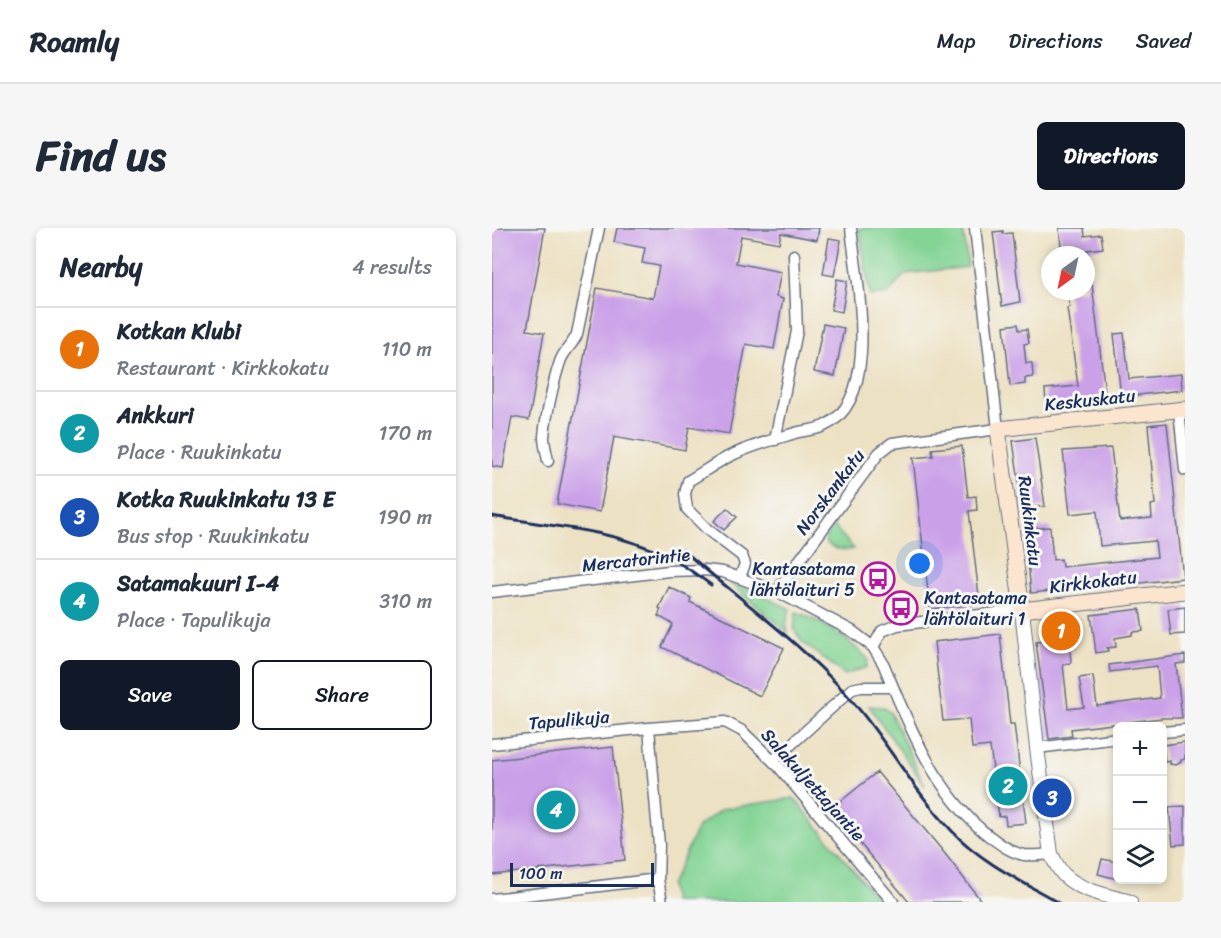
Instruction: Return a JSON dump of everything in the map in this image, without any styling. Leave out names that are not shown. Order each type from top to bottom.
[{"type":"main road","name":"Keskuskatu","points":[[998,429],[1182,410]]},
{"type":"main road","name":"Ruukinkatu","points":[[998,429],[1022,610]]},
{"type":"main road","name":"Kirkkokatu","points":[[1022,610],[1185,591]]},
{"type":"street","points":[[548,461],[544,438],[550,406],[560,362],[564,353],[574,343],[577,334],[599,228]]},
{"type":"street","points":[[740,577],[745,564],[742,556],[708,530],[687,509],[685,494],[688,481],[731,455],[824,426],[841,414],[855,391],[861,365],[862,329],[851,228]]},
{"type":"street","name":"Ruukinkatu","points":[[975,228],[998,429]]},
{"type":"street","points":[[776,440],[797,331],[794,255]]},
{"type":"street","points":[[1182,410],[1185,470]]},
{"type":"street","name":"Norskankatu","points":[[780,593],[782,584],[879,453],[892,443],[998,429]]},
{"type":"street","name":"Mercatorintie","points":[[492,592],[705,570],[740,577],[780,593],[852,630],[873,647]]},
{"type":"street","name":"Ruukinkatu","points":[[1022,610],[1037,748],[1052,854]]},
{"type":"street","name":"Kirkkokatu","points":[[873,647],[882,631],[897,625],[1022,610]]},
{"type":"street","points":[[873,647],[883,663],[939,781],[968,818],[991,838],[1015,852],[1025,855],[1052,854],[1059,869],[1075,883],[1130,902]]},
{"type":"street","points":[[773,761],[852,689],[893,687]]},
{"type":"street","name":"Salakuljettajantie","points":[[649,729],[725,722],[742,731],[773,761],[893,902]]},
{"type":"street","points":[[649,729],[659,845],[658,879],[662,902]]},
{"type":"street","name":"Tapulikuja","points":[[492,744],[649,729]]},
{"type":"street","points":[[1167,732],[1185,730]]},
{"type":"street","points":[[1037,748],[1113,739]]},
{"type":"street","points":[[492,899],[658,879]]},
{"type":"green space","points":[[859,228],[963,228],[968,267],[905,274],[888,294],[870,296]]},
{"type":"green space","points":[[833,525],[854,549],[838,549],[825,542]]},
{"type":"green space","points":[[729,583],[744,587],[790,609],[786,624],[788,632]]},
{"type":"green space","points":[[796,612],[827,626],[843,637],[868,659],[867,667],[845,675],[802,642],[794,629]]},
{"type":"green space","points":[[869,706],[883,707],[890,712],[925,786]]},
{"type":"green space","points":[[794,798],[880,902],[673,902],[670,886],[698,827],[722,809]]},
{"type":"building","points":[[492,228],[545,228],[527,330],[544,333],[529,420],[512,417],[503,468],[492,466]]},
{"type":"building","points":[[617,228],[819,228],[817,240],[781,233],[779,243],[741,236],[736,263],[781,272],[776,297],[783,299],[774,349],[746,344],[729,434],[689,427],[685,450],[614,437],[600,512],[557,504],[597,288],[653,298],[659,266],[642,263],[645,248],[614,242]]},
{"type":"building","points":[[1059,228],[1084,228],[1085,236],[1101,234],[1103,248],[1095,249],[1095,246],[1061,246]]},
{"type":"building","points":[[1003,231],[1003,234],[1012,233],[1020,302],[1002,306],[993,232]]},
{"type":"building","points":[[829,238],[841,240],[834,276],[823,274]]},
{"type":"building","points":[[837,279],[847,281],[842,312],[831,310]]},
{"type":"building","points":[[1069,300],[1094,300],[1106,400],[1046,406],[1045,389],[1078,386],[1067,308],[1070,307]]},
{"type":"building","points":[[823,324],[844,328],[835,376],[814,372]]},
{"type":"building","points":[[1018,324],[1019,330],[1027,329],[1029,343],[1024,344],[1026,363],[1032,363],[1033,377],[1025,378],[1025,384],[1010,386],[1004,326]]},
{"type":"building","points":[[1124,333],[1129,379],[1181,374],[1182,390],[1121,397],[1114,334]]},
{"type":"building","points":[[1167,423],[1183,578],[1072,591],[1072,589],[1031,593],[1025,529],[1050,527],[1053,560],[1061,559],[1062,567],[1157,557],[1155,541],[1100,546],[1097,511],[1070,514],[1063,451],[1111,448],[1120,521],[1152,518],[1151,505],[1155,504],[1148,425]]},
{"type":"building","points":[[1035,438],[1045,506],[1023,509],[1013,441]]},
{"type":"building","points":[[962,446],[968,497],[976,496],[977,510],[969,511],[980,604],[930,609],[913,458],[933,456],[932,449]]},
{"type":"building","points":[[727,508],[737,517],[724,530],[714,521]]},
{"type":"building","points":[[669,587],[691,598],[690,602],[784,648],[760,696],[662,647],[673,624],[658,616],[661,609],[659,608]]},
{"type":"building","points":[[1185,607],[1185,634],[1171,635],[1168,609]]},
{"type":"building","points":[[1140,609],[1143,631],[1115,638],[1116,647],[1096,653],[1091,615]]},
{"type":"building","points":[[1000,634],[1010,724],[1014,724],[1026,823],[1006,825],[1005,816],[999,817],[990,746],[972,748],[969,719],[943,721],[934,642]]},
{"type":"building","points":[[1059,639],[1060,651],[1070,650],[1071,663],[1063,664],[1068,709],[1084,707],[1079,678],[1093,676],[1097,706],[1160,698],[1157,666],[1110,672],[1109,665],[1185,655],[1185,663],[1176,664],[1182,718],[1113,722],[1113,724],[1071,729],[1072,736],[1049,739],[1036,642]]},
{"type":"building","points":[[1185,742],[1185,759],[1176,765],[1167,762],[1167,744]]},
{"type":"building","points":[[613,747],[625,860],[492,875],[492,760]]},
{"type":"building","points":[[877,772],[982,902],[909,902],[831,809]]},
{"type":"building","points":[[1185,806],[1185,844],[1173,845],[1169,807]]},
{"type":"building","points":[[1102,859],[1113,861],[1113,878],[1098,874]]},
{"type":"railway","points":[[492,516],[620,538],[660,553],[711,585]]},
{"type":"railway","points":[[683,550],[831,678],[863,715],[936,813],[963,842],[1002,870],[1058,902]]},
{"type":"place","name":"Kantasatama lähtölaituri 5","points":[[878,579]]},
{"type":"place","name":"Kantasatama lähtölaituri 1","points":[[901,608]]},
{"type":"place","name":"Kotkan Klubi","points":[[1061,631]]},
{"type":"place","name":"Ankkuri","points":[[1008,786]]},
{"type":"place","name":"Kotka Ruukinkatu 13 E","points":[[1052,798]]},
{"type":"place","name":"Satamakuuri I-4","points":[[556,810]]}]
